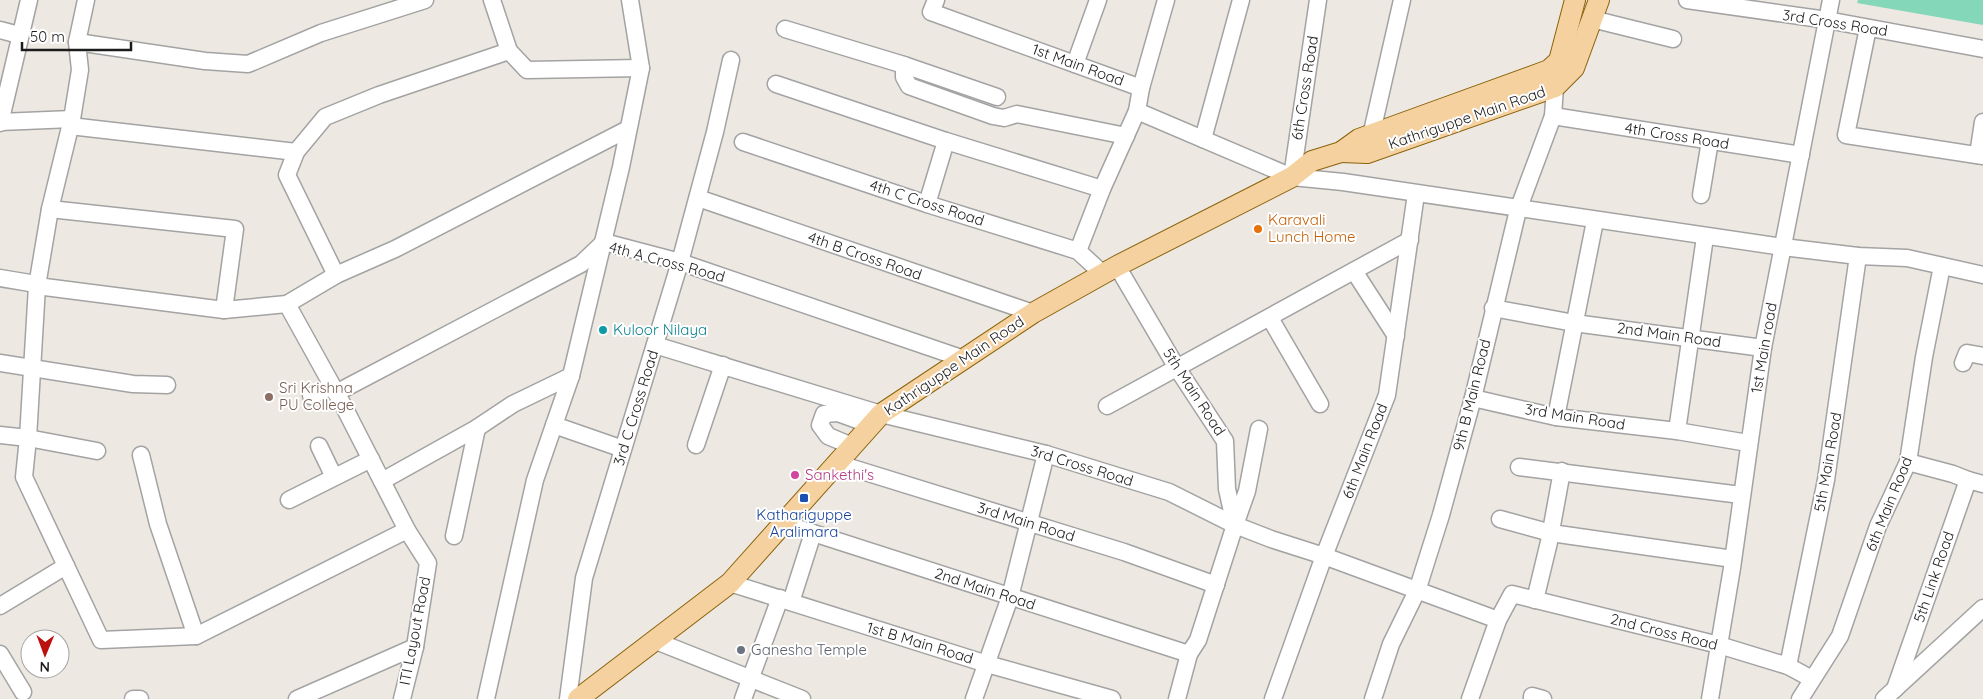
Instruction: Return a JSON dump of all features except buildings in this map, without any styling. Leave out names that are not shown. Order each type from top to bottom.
[{"type":"main road","name":"Kathriguppe Main Road","points":[[578,699],[656,641],[730,582],[876,420],[1033,313],[1110,270],[1292,177],[1312,161],[1341,152],[1360,140],[1550,70],[1559,61],[1575,0]]},
{"type":"main road","name":"Kathriguppe Main Road","points":[[1341,152],[1367,153],[1555,87],[1574,68],[1596,9]]},
{"type":"street","points":[[29,0],[0,122],[71,122],[296,152]]},
{"type":"street","points":[[86,0],[76,42],[80,70],[71,122],[50,209],[37,286],[33,368],[24,477],[101,640],[196,636],[407,530],[371,459],[287,304]]},
{"type":"street","points":[[76,42],[248,64],[320,33],[425,0]]},
{"type":"street","points":[[492,0],[509,51],[527,70],[641,68]]},
{"type":"street","points":[[486,699],[535,480],[571,376],[604,242],[641,68],[630,0]]},
{"type":"street","name":"1st Main Road","points":[[936,0],[932,12],[1141,88],[1137,111],[1102,190],[1078,251]]},
{"type":"street","points":[[1075,64],[1098,0]]},
{"type":"street","points":[[1141,88],[1166,0]]},
{"type":"street","points":[[1204,139],[1241,0]]},
{"type":"street","name":"6th Cross Road","points":[[1292,177],[1318,0]]},
{"type":"street","points":[[1371,136],[1402,0]]},
{"type":"street","name":"3rd Cross Road","points":[[1687,0],[1827,20],[1983,49]]},
{"type":"street","name":"1st Main road","points":[[1710,699],[1733,559],[1763,348],[1831,0]]},
{"type":"street","points":[[1596,9],[1673,39]]},
{"type":"street","points":[[1868,28],[1846,136],[1980,156],[1983,122]]},
{"type":"street","points":[[785,29],[904,65],[997,97]]},
{"type":"street","points":[[0,30],[19,36]]},
{"type":"street","points":[[336,275],[287,174],[296,152],[325,117],[378,95],[509,51]]},
{"type":"street","name":"3rd C Cross Road","points":[[568,699],[584,578],[680,262],[698,198],[731,60]]},
{"type":"street","points":[[904,65],[904,77],[908,86],[993,116],[1004,118],[1018,114],[1126,136]]},
{"type":"street","points":[[776,84],[946,141],[1102,190]]},
{"type":"street","name":"9th B Main Road","points":[[1373,699],[1391,644],[1417,591],[1441,516],[1473,398],[1493,308],[1518,210],[1553,116],[1555,87]]},
{"type":"street","points":[[1137,111],[1292,177],[1343,182],[1705,237],[1858,256],[1907,258],[1983,275]]},
{"type":"street","name":"4th Cross Road","points":[[1553,116],[1802,155]]},
{"type":"street","points":[[0,278],[37,286],[224,310],[287,304],[336,275],[395,249],[628,129]]},
{"type":"street","points":[[927,204],[946,141]]},
{"type":"street","points":[[1700,195],[1710,141]]},
{"type":"street","name":"4th C Cross Road","points":[[744,142],[927,204],[1078,251],[1110,270]]},
{"type":"street","name":"6th Main Road","points":[[1273,699],[1324,556],[1387,395],[1416,194]]},
{"type":"street","name":"4th B Cross Road","points":[[698,198],[1033,313]]},
{"type":"street","points":[[50,209],[235,229],[224,310]]},
{"type":"street","points":[[1556,417],[1595,221]]},
{"type":"street","points":[[1677,431],[1705,237]]},
{"type":"street","points":[[1107,406],[1410,240]]},
{"type":"street","name":"4th A Cross Road","points":[[311,396],[334,390],[573,268],[604,242],[680,262],[964,359]]},
{"type":"street","name":"5th Main Road","points":[[1788,666],[1826,480],[1858,256]]},
{"type":"street","name":"6th Main Road","points":[[1800,699],[1840,636],[1878,526],[1908,462],[1924,357],[1942,266]]},
{"type":"street","name":"5th Main Road","points":[[1110,270],[1226,441],[1228,489],[1235,525],[1198,640],[1189,654],[1177,699]]},
{"type":"street","points":[[1354,271],[1396,336]]},
{"type":"street","name":"2nd Main Road","points":[[1493,308],[1574,323],[1763,348]]},
{"type":"street","points":[[1270,318],[1320,404]]},
{"type":"street","name":"3rd Cross Road","points":[[655,345],[723,366],[876,420],[1046,454],[1169,492],[1235,525],[1498,620]]},
{"type":"street","points":[[1963,363],[1967,353],[1983,356]]},
{"type":"street","points":[[0,364],[133,384],[168,385]]},
{"type":"street","points":[[696,445],[723,366]]},
{"type":"street","points":[[382,481],[476,428],[513,404],[571,376]]},
{"type":"street","name":"3rd Main Road","points":[[1473,398],[1556,417],[1677,431],[1748,443]]},
{"type":"street","points":[[852,446],[824,433],[820,425],[824,414],[838,413],[876,420]]},
{"type":"street","points":[[554,425],[623,449]]},
{"type":"street","points":[[454,536],[476,428]]},
{"type":"street","points":[[1235,525],[1248,491],[1259,429]]},
{"type":"street","points":[[0,436],[28,438],[97,450]]},
{"type":"street","points":[[320,446],[334,477]]},
{"type":"street","points":[[974,699],[1010,597],[1046,454]]},
{"type":"street","points":[[141,455],[158,524],[196,636]]},
{"type":"street","points":[[289,500],[371,459]]},
{"type":"street","points":[[1908,462],[1975,482]]},
{"type":"street","name":"3rd Main Road","points":[[836,463],[1124,552],[1216,584]]},
{"type":"street","points":[[1519,467],[1741,495]]},
{"type":"street","points":[[1535,600],[1551,532],[1562,471]]},
{"type":"street","name":"5th Link Road","points":[[1890,694],[1975,482]]},
{"type":"street","points":[[1500,519],[1551,532],[1733,559]]},
{"type":"street","name":"2nd Main Road","points":[[782,523],[1189,654]]},
{"type":"street","name":"ITI Layout Road","points":[[402,699],[415,647],[428,563],[407,530]]},
{"type":"street","points":[[743,699],[813,533]]},
{"type":"street","points":[[0,606],[66,566]]},
{"type":"street","name":"1st B Main Road","points":[[730,582],[987,664],[1112,699]]},
{"type":"street","name":"2nd Cross Road","points":[[1498,620],[1512,594],[1719,645],[1788,666],[1812,679]]},
{"type":"street","points":[[1890,694],[1983,608]]},
{"type":"street","points":[[1470,699],[1498,620]]},
{"type":"street","points":[[656,641],[802,699]]},
{"type":"street","points":[[297,699],[415,647]]},
{"type":"street","points":[[0,654],[23,692]]},
{"type":"street","points":[[133,699],[140,699]]},
{"type":"green space","points":[[1858,0],[1983,0],[1983,25],[1857,3]]},
{"type":"place","name":"Karavali Lunch Home","points":[[1258,229]]},
{"type":"place","name":"Kuloor Nilaya","points":[[603,330]]},
{"type":"place","name":"Sri Krishna PU College","points":[[269,397]]},
{"type":"place","name":"Sankethi's","points":[[795,475]]},
{"type":"place","name":"Kathariguppe Aralimara","points":[[804,498]]},
{"type":"place","name":"Ganesha Temple","points":[[741,650]]}]
